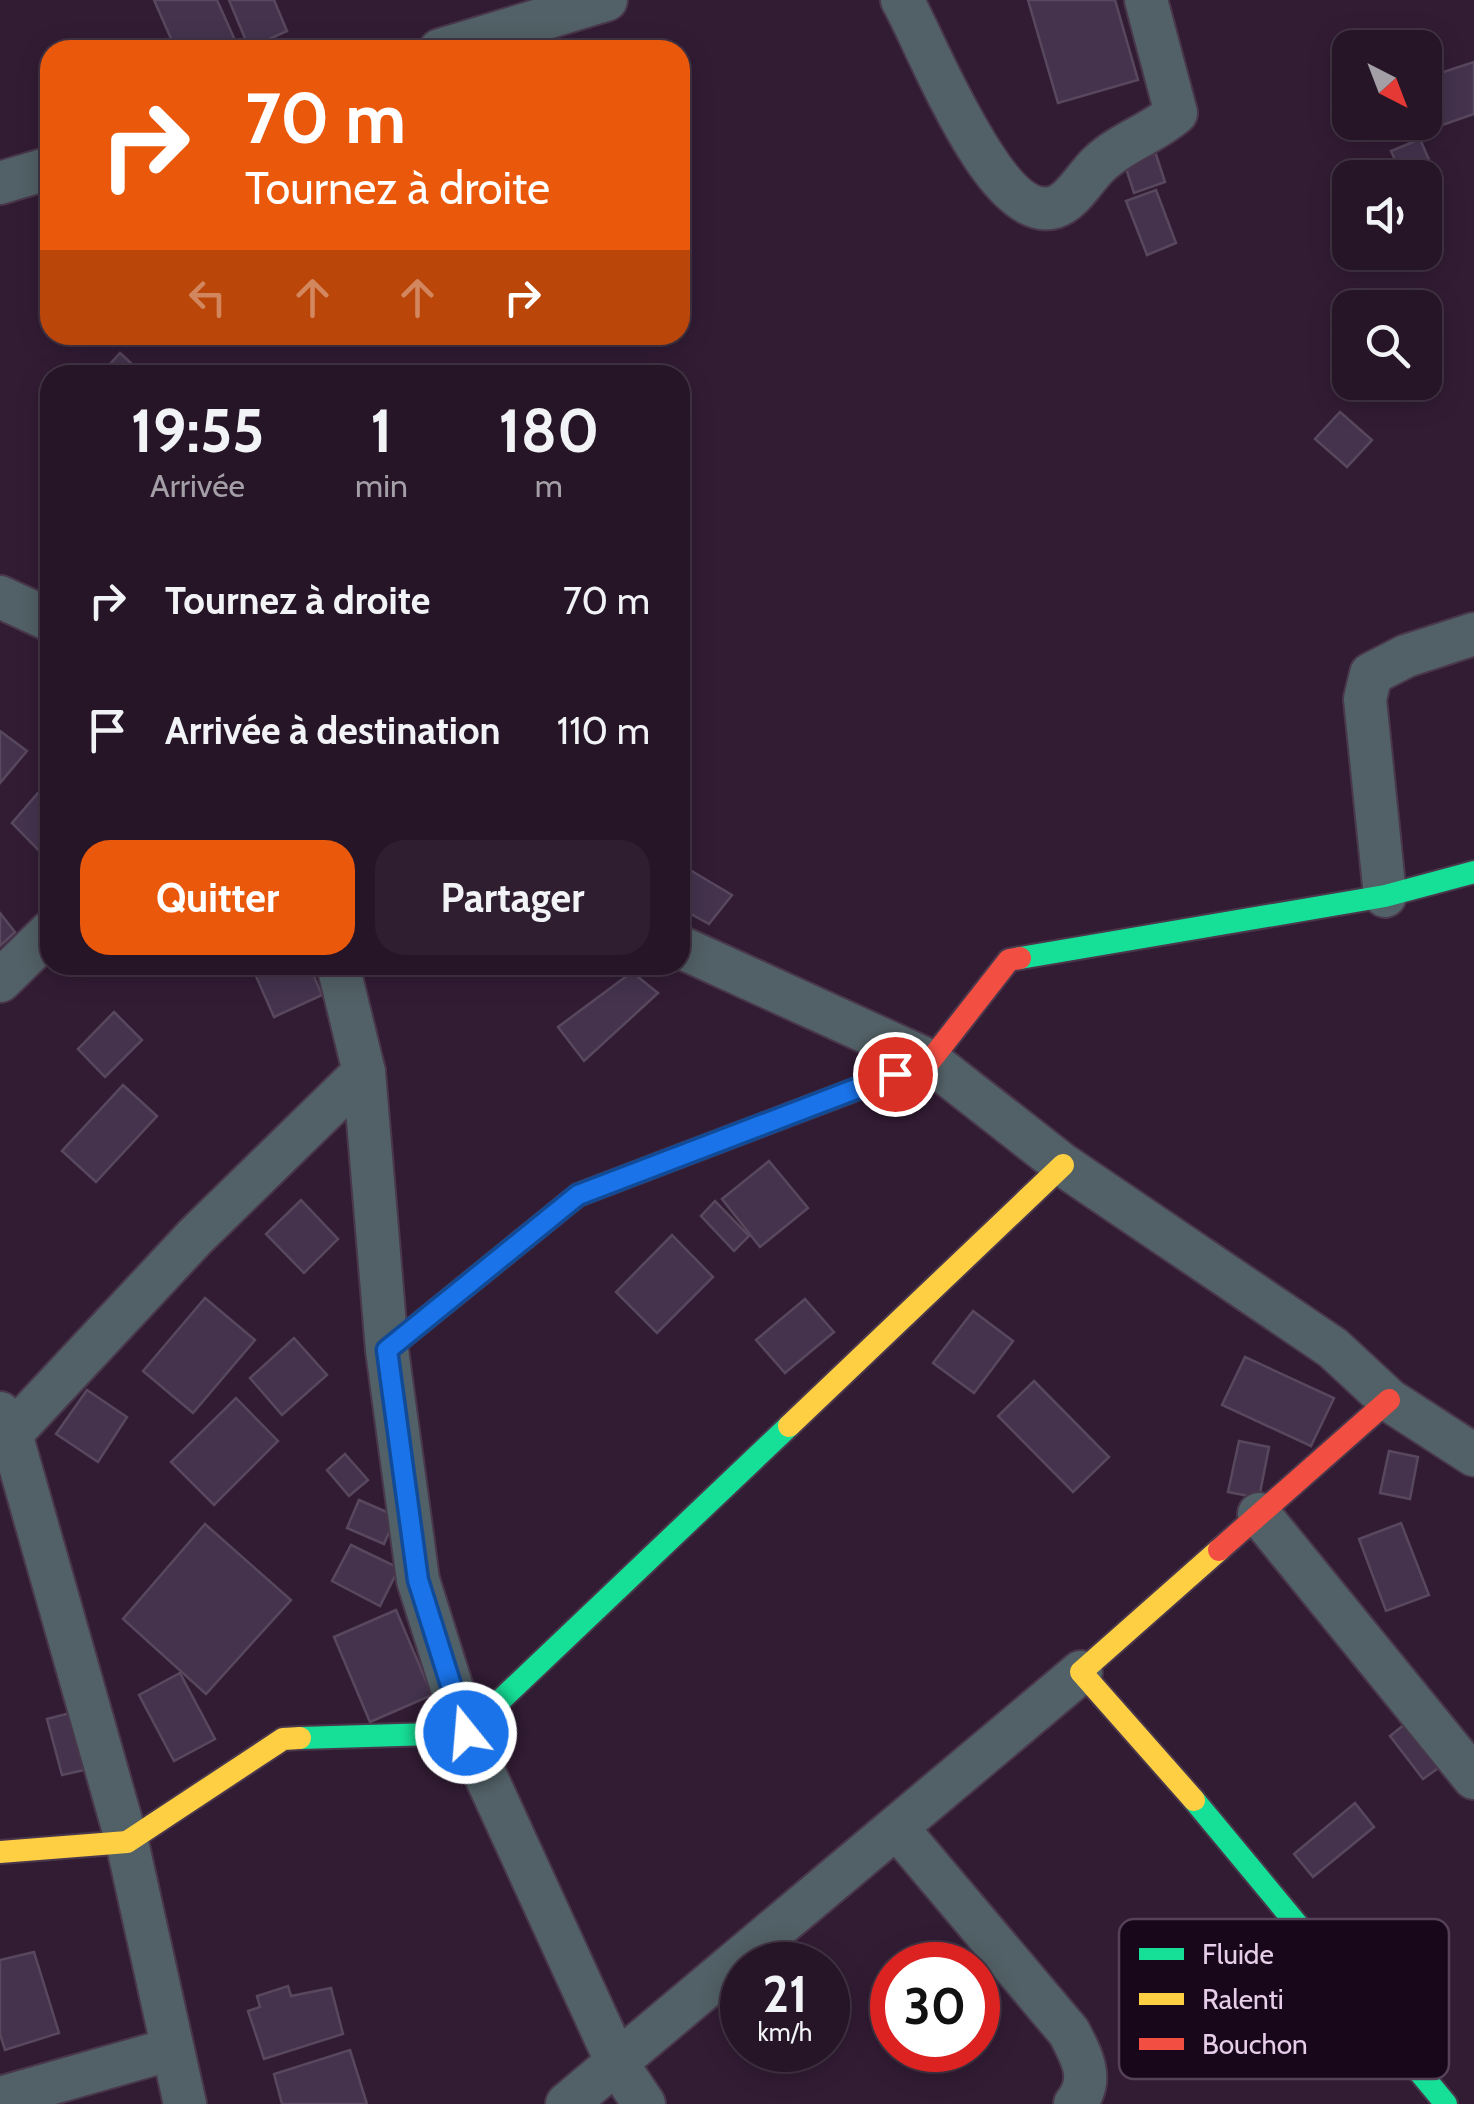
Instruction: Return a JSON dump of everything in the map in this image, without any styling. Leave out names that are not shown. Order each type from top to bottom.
[{"type":"street","points":[[473,40],[606,0]]},
{"type":"street","points":[[902,0],[969,134],[1004,188],[1029,206],[1052,208],[1065,202],[1100,162],[1176,113],[1146,0]]},
{"type":"street","points":[[0,183],[40,171]]},
{"type":"street","points":[[0,597],[40,615]]},
{"type":"street","points":[[1384,896],[1364,699],[1371,674],[1406,656],[1474,634]]},
{"type":"street","points":[[387,1350],[578,1195],[930,1061],[1009,960],[1242,916],[1384,896],[1474,872]]},
{"type":"street","points":[[0,981],[40,942]]},
{"type":"street","points":[[690,951],[930,1061],[1063,1165],[1333,1348],[1389,1400],[1474,1455]]},
{"type":"street","points":[[340,975],[364,1072],[387,1350],[418,1580],[466,1733],[618,2065],[644,2104]]},
{"type":"street","points":[[185,2104],[127,1842],[5,1424],[364,1072]]},
{"type":"street","points":[[0,1852],[127,1842],[283,1739],[466,1733],[1063,1165]]},
{"type":"street","points":[[567,2104],[1081,1672],[1389,1400]]},
{"type":"street","points":[[1259,1514],[1474,1778]]},
{"type":"street","points":[[1081,1672],[1138,1732],[1293,1919]]},
{"type":"street","points":[[898,1828],[1069,2032],[1085,2062],[1085,2092],[1075,2104]]},
{"type":"street","points":[[0,2098],[172,2049]]},
{"type":"street","points":[[1425,2079],[1446,2104]]},
{"type":"building","points":[[154,0],[217,0],[234,38],[230,40],[172,40]]},
{"type":"building","points":[[229,0],[274,0],[287,31],[267,40],[246,40]]},
{"type":"building","points":[[1028,0],[1115,0],[1138,80],[1058,103]]},
{"type":"building","points":[[1474,62],[1474,114],[1442,125],[1442,72]]},
{"type":"building","points":[[1151,139],[1165,182],[1134,193],[1120,150]]},
{"type":"building","points":[[1420,140],[1429,160],[1395,160],[1391,151]]},
{"type":"building","points":[[1156,190],[1176,243],[1147,255],[1126,201]]},
{"type":"building","points":[[120,353],[133,365],[109,365]]},
{"type":"building","points":[[1340,412],[1372,440],[1347,467],[1315,439]]},
{"type":"building","points":[[0,731],[27,751],[0,783]]},
{"type":"building","points":[[40,791],[40,852],[12,823]]},
{"type":"building","points":[[690,870],[732,895],[709,924],[690,914]]},
{"type":"building","points":[[0,913],[15,932],[0,946]]},
{"type":"building","points":[[255,975],[313,975],[322,995],[274,1017]]},
{"type":"building","points":[[628,975],[636,975],[658,993],[584,1061],[558,1027]]},
{"type":"building","points":[[114,1012],[142,1040],[105,1077],[78,1049]]},
{"type":"building","points":[[123,1085],[157,1116],[96,1182],[62,1151]]},
{"type":"building","points":[[769,1161],[808,1208],[760,1247],[722,1199]]},
{"type":"building","points":[[301,1200],[338,1239],[304,1273],[266,1234]]},
{"type":"building","points":[[715,1201],[749,1236],[734,1251],[701,1216]]},
{"type":"building","points":[[672,1235],[713,1277],[657,1333],[616,1292]]},
{"type":"building","points":[[205,1298],[255,1340],[193,1413],[143,1371]]},
{"type":"building","points":[[805,1299],[834,1332],[785,1373],[756,1340]]},
{"type":"building","points":[[973,1311],[1013,1341],[974,1393],[933,1363]]},
{"type":"building","points":[[294,1338],[327,1375],[282,1415],[250,1378]]},
{"type":"building","points":[[1245,1357],[1334,1398],[1311,1446],[1222,1405]]},
{"type":"building","points":[[1034,1381],[1109,1457],[1073,1492],[998,1416]]},
{"type":"building","points":[[87,1390],[127,1417],[98,1462],[56,1434]]},
{"type":"building","points":[[236,1398],[278,1441],[214,1505],[171,1462]]},
{"type":"building","points":[[1239,1441],[1269,1447],[1259,1498],[1228,1492]]},
{"type":"building","points":[[1389,1451],[1418,1457],[1410,1499],[1380,1493]]},
{"type":"building","points":[[345,1454],[368,1480],[349,1496],[327,1470]]},
{"type":"building","points":[[359,1500],[396,1516],[384,1544],[347,1528]]},
{"type":"building","points":[[1401,1523],[1429,1595],[1386,1611],[1359,1539]]},
{"type":"building","points":[[205,1524],[291,1600],[206,1694],[123,1619]]},
{"type":"building","points":[[351,1545],[399,1568],[380,1606],[332,1581]]},
{"type":"building","points":[[396,1610],[432,1695],[370,1722],[334,1637]]},
{"type":"building","points":[[180,1673],[215,1739],[174,1761],[139,1695]]},
{"type":"building","points":[[78,1711],[93,1768],[62,1775],[47,1719]]},
{"type":"building","points":[[1410,1720],[1444,1764],[1423,1779],[1390,1736]]},
{"type":"building","points":[[1355,1803],[1374,1827],[1313,1877],[1294,1854]]},
{"type":"building","points":[[34,1952],[59,2033],[5,2050],[0,2034],[0,1960]]},
{"type":"building","points":[[288,1986],[291,1996],[331,1988],[343,2034],[264,2059],[248,2011],[260,2007],[257,1996]]},
{"type":"building","points":[[350,2050],[367,2104],[282,2104],[274,2074]]},
{"type":"traffic: fast","points":[[1020,958],[1385,896],[1474,872]]},
{"type":"traffic: fast","points":[[300,1738],[466,1733],[789,1426]]},
{"type":"traffic: fast","points":[[1194,1800],[1293,1919]]},
{"type":"traffic: fast","points":[[1425,2079],[1446,2104]]},
{"type":"traffic: slow","points":[[387,1350],[578,1195],[680,1156]]},
{"type":"traffic: slow","points":[[789,1426],[1063,1165]]},
{"type":"traffic: slow","points":[[1194,1800],[1081,1672],[1219,1550]]},
{"type":"traffic: slow","points":[[0,1852],[127,1842],[283,1739],[300,1738]]},
{"type":"traffic: jam","points":[[680,1156],[930,1061],[1009,960],[1020,958]]},
{"type":"traffic: jam","points":[[1219,1550],[1389,1400]]},
{"type":"route","points":[[466,1733],[418,1580],[387,1350],[578,1195],[895,1074]]}]
